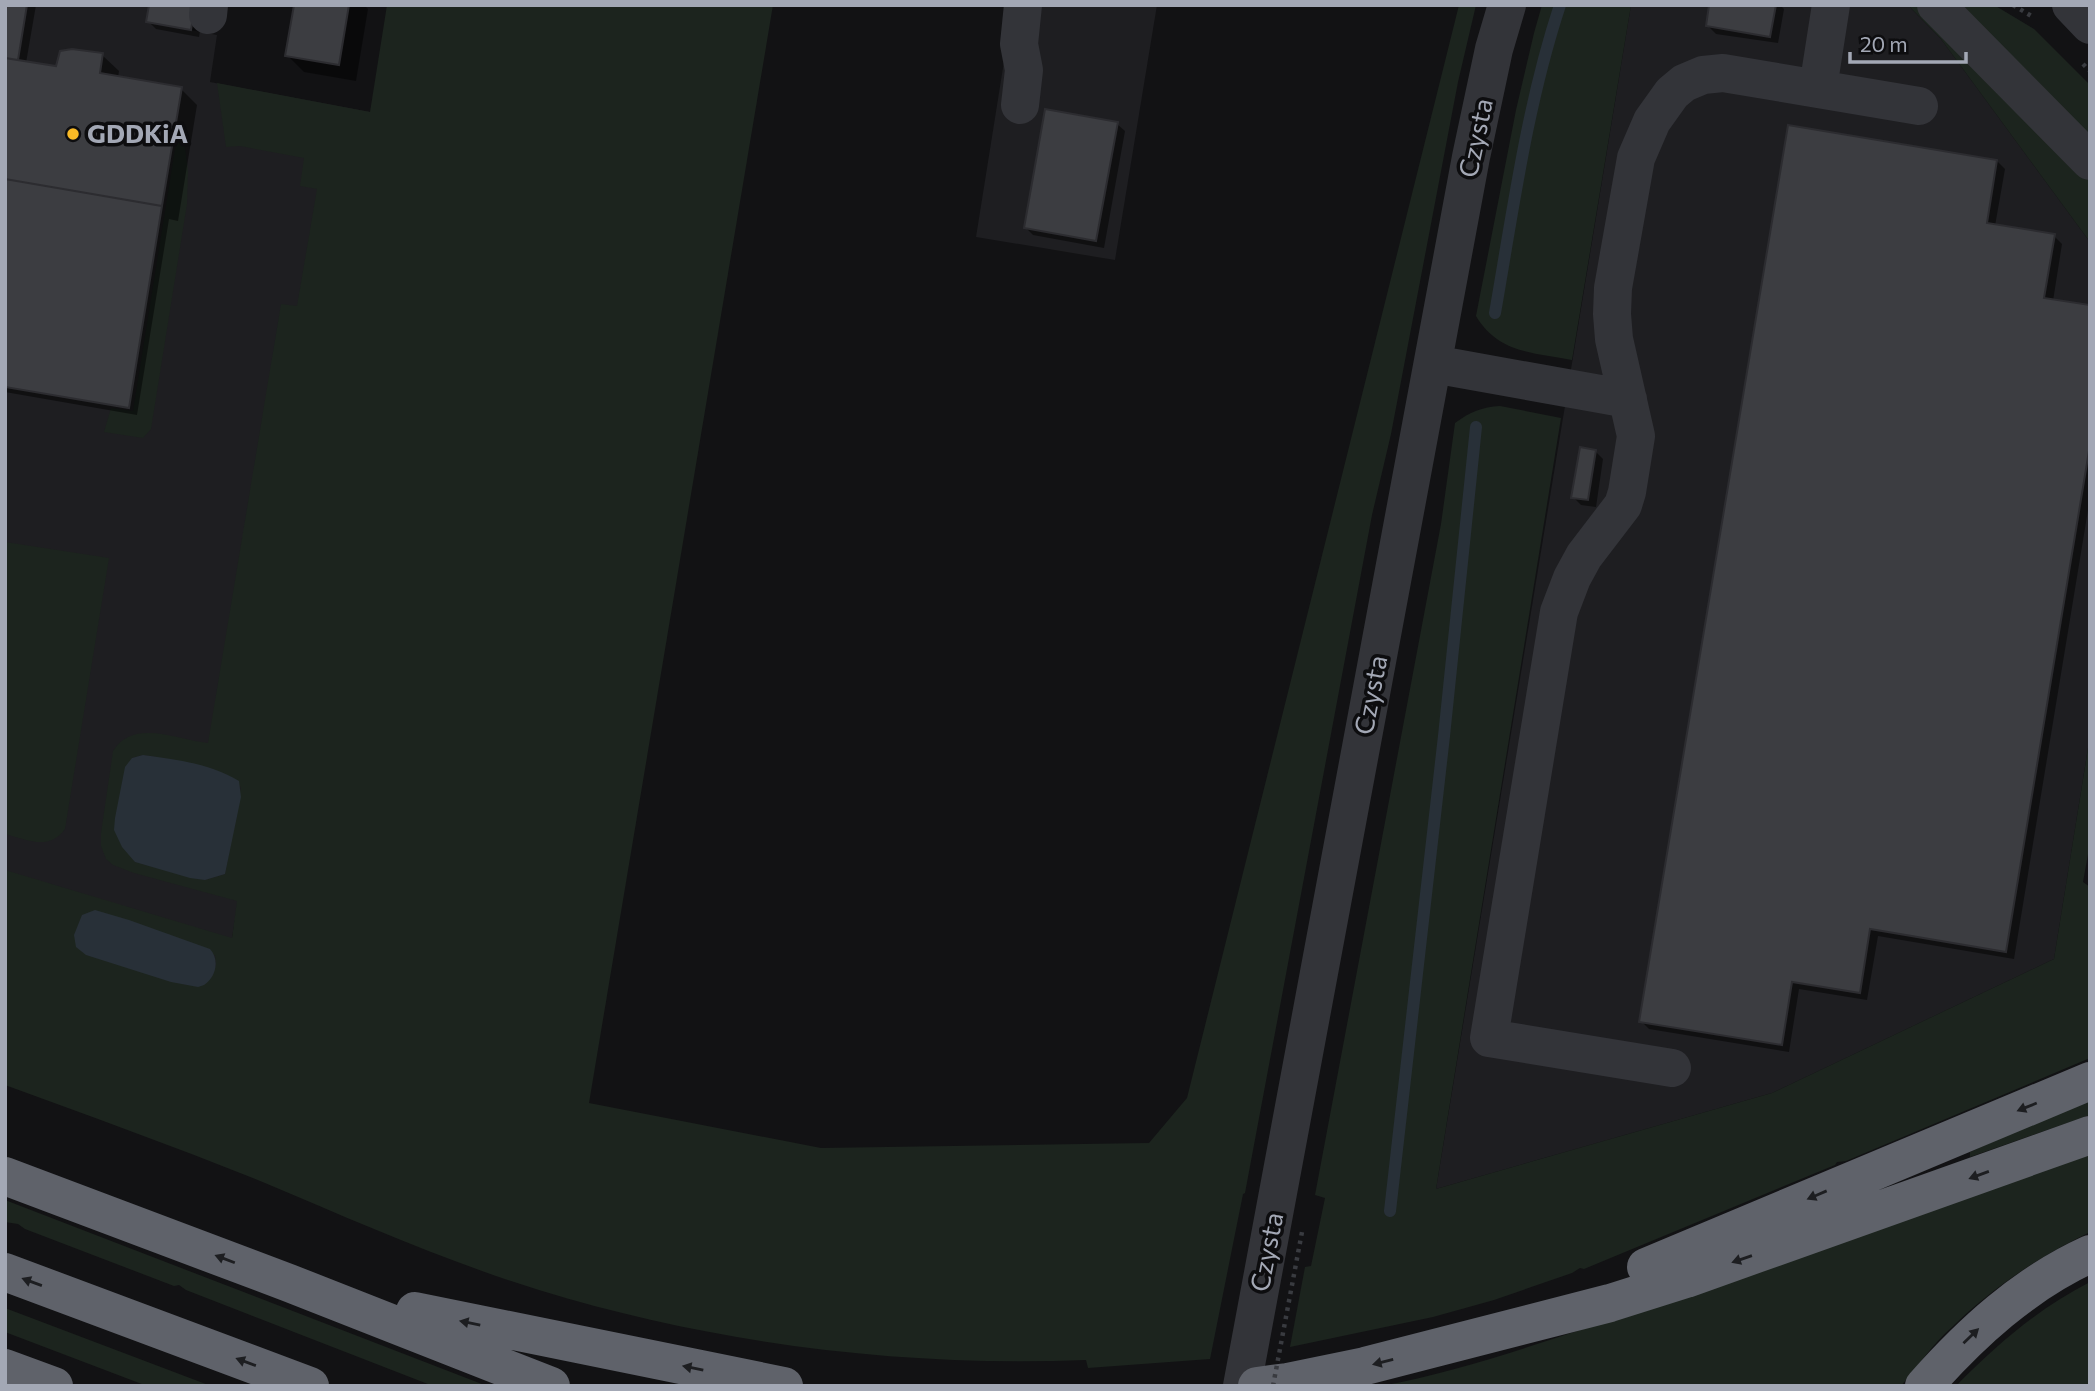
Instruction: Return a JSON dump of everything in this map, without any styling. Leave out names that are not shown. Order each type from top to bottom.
[{"type":"highway","points":[[1449,1345],[1698,1246],[2090,1081]]},
{"type":"highway","points":[[1257,1386],[1365,1366],[1610,1303],[1686,1279],[2090,1135]]},
{"type":"highway","points":[[5,1175],[551,1386]]},
{"type":"highway","points":[[1924,1386],[1981,1327],[2026,1291],[2090,1254]]},
{"type":"highway","points":[[5,1272],[310,1386]]},
{"type":"highway","points":[[289,1283],[476,1325],[784,1386]]},
{"type":"highway","points":[[5,1367],[54,1386]]},
{"type":"street","points":[[1020,105],[1024,70],[1019,44],[1023,5]]},
{"type":"street","name":"Czysta","points":[[1242,1386],[1286,1234],[1433,364],[1471,157],[1494,49],[1507,5]]},
{"type":"street","points":[[1818,88],[1831,5]]},
{"type":"street","points":[[1937,5],[2090,161]]},
{"type":"street","points":[[2071,5],[2090,25]]},
{"type":"street","points":[[1672,1068],[1489,1038],[1559,612],[1584,556],[1623,505],[1627,492],[1636,436],[1614,339],[1612,314],[1613,288],[1636,158],[1652,121],[1672,93],[1684,83],[1703,75],[1723,74],[1919,106]]},
{"type":"street","points":[[1433,364],[1628,399]]},
{"type":"path","points":[[1273,1386],[1286,1234]]},
{"type":"shaded area","points":[[5,5],[195,5],[191,30],[217,35],[210,82],[370,112],[221,1004],[5,938]]},
{"type":"shaded area","points":[[387,5],[773,5],[589,1103],[821,1148],[1149,1143],[1187,1098],[1459,5],[1476,5],[1458,82],[1391,434],[1372,515],[1245,1193],[1210,1359],[1088,1368],[1086,1360],[948,1360],[810,1348],[673,1325],[539,1290],[469,1266],[233,1170],[5,1085],[5,870],[232,938],[237,901],[113,865],[106,859],[101,846],[113,751],[122,741],[132,735],[144,733],[208,743],[281,304],[297,306],[317,189],[300,186],[304,158],[240,146],[226,147],[217,83],[370,112]],"holes":[[[143,755],[157,757],[241,787],[225,874],[205,880],[135,862],[132,758]],[[87,955],[215,955],[216,966],[186,985]]]},
{"type":"shaded area","points":[[1013,5],[1157,5],[1115,260],[976,237]]},
{"type":"shaded area","points":[[1542,5],[1631,5],[1572,360],[1531,353],[1506,344],[1495,338],[1476,316],[1516,110]]},
{"type":"shaded area","points":[[1631,5],[1908,5],[1941,39],[2090,242],[2090,736],[2054,959],[1772,1093],[1436,1189]]},
{"type":"shaded area","points":[[1908,5],[1922,5],[2090,178],[2090,242],[1941,39]]},
{"type":"shaded area","points":[[1949,5],[1994,5],[2034,29],[2090,85],[2090,149]]},
{"type":"shaded area","points":[[179,124],[182,124],[188,171],[187,204],[151,429],[143,438],[104,432],[111,408],[133,411]]},
{"type":"shaded area","points":[[1500,406],[1561,418],[1436,1189],[1772,1093],[2054,959],[2090,736],[2090,843],[2083,882],[2090,887],[2090,1058],[1584,1269],[1580,1268],[1494,1300],[1433,1317],[1290,1347],[1305,1267],[1311,1266],[1325,1198],[1315,1195],[1441,524],[1455,423],[1476,411]]},
{"type":"shaded area","points":[[5,542],[109,558],[65,829],[59,836],[45,842],[5,834]]},
{"type":"shaded area","points":[[143,755],[205,766],[239,781],[241,797],[225,874],[205,880],[190,878],[135,862],[122,847],[114,830],[125,767],[132,758]]},
{"type":"shaded area","points":[[95,910],[210,949],[216,963],[211,978],[198,987],[171,982],[86,955],[76,947],[74,935],[82,915]]},
{"type":"shaded area","points":[[2090,1098],[2090,1115],[1970,1157],[1970,1152]]},
{"type":"shaded area","points":[[2090,1154],[2090,1232],[2034,1263],[1967,1313],[1937,1342],[1901,1386],[1381,1386],[1477,1363],[1540,1343],[1749,1274]]},
{"type":"shaded area","points":[[5,1200],[487,1386],[433,1386],[179,1285],[174,1286],[18,1224],[5,1222]]},
{"type":"shaded area","points":[[2090,1282],[2090,1386],[1956,1386],[2019,1328],[2053,1303]]},
{"type":"shaded area","points":[[5,1308],[211,1386],[147,1386],[5,1332]]},
{"type":"building","points":[[5,5],[27,5],[18,60],[5,58]]},
{"type":"building","points":[[149,5],[195,5],[191,30],[146,22]]},
{"type":"building","points":[[294,5],[349,5],[339,65],[285,56]]},
{"type":"building","points":[[1709,5],[1776,5],[1770,37],[1706,26]]},
{"type":"building","points":[[72,49],[103,53],[100,73],[182,87],[162,206],[5,179],[5,58],[56,66],[60,51]]},
{"type":"building","points":[[1045,109],[1118,122],[1096,241],[1024,228]]},
{"type":"building","points":[[1788,125],[1997,160],[1987,223],[2055,234],[2044,298],[2090,305],[2090,445],[2006,952],[1870,929],[1860,993],[1792,982],[1782,1045],[1639,1022]]},
{"type":"building","points":[[5,179],[162,206],[129,408],[5,387]]},
{"type":"building","points":[[1580,447],[1596,450],[1588,500],[1571,498]]},
{"type":"waterway","points":[[1495,313],[1538,81],[1560,5]]},
{"type":"waterway","points":[[1390,1211],[1476,427]]},
{"type":"place","name":"GDDKiA","points":[[73,134]]}]
